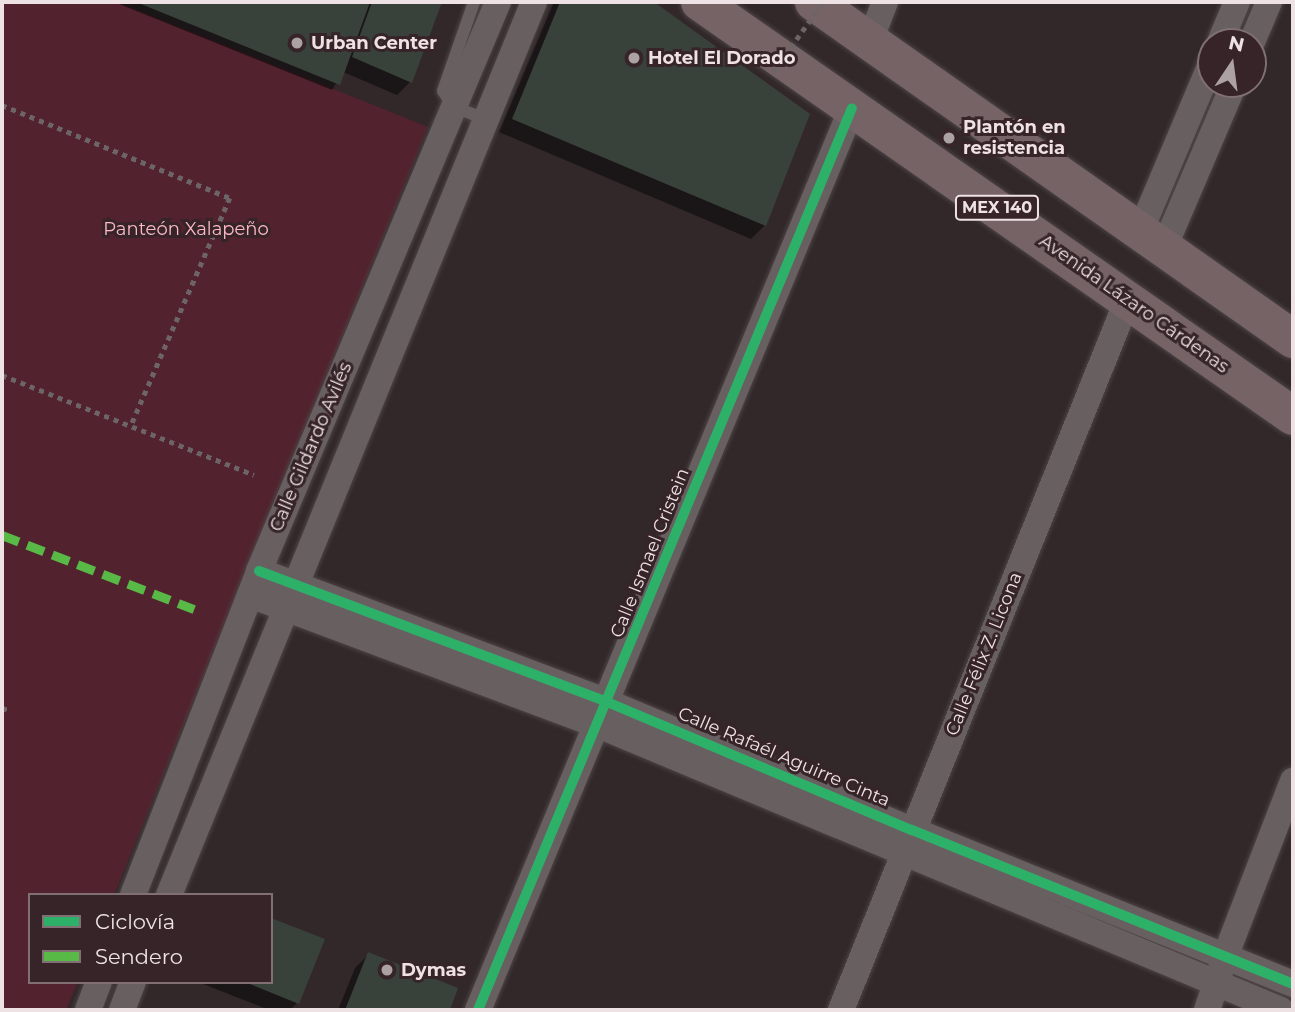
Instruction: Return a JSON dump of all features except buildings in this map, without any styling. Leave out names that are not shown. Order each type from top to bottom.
[{"type":"highway","name":"Avenida Lázaro Cárdenas","points":[[699,2],[1293,416]]},
{"type":"highway","name":"Avenida Lázaro Cárdenas","points":[[814,2],[1293,339]]},
{"type":"highway","name":"Avenida Lázaro Cárdenas","points":[[945,94],[991,164],[1293,394]]},
{"type":"highway","name":"Avenida Lázaro Cárdenas","points":[[906,145],[991,164],[1293,360]]},
{"type":"street","name":"Calle Gildardo Avilés","points":[[134,893],[255,583],[498,2]]},
{"type":"street","points":[[170,893],[534,2]]},
{"type":"street","points":[[870,41],[885,2]]},
{"type":"street","points":[[1226,28],[1237,2]]},
{"type":"street","points":[[1257,28],[1266,3]]},
{"type":"street","points":[[1152,240],[1200,98]]},
{"type":"street","points":[[1152,240],[1227,98]]},
{"type":"street","name":"Calle Ismael Cristein","points":[[478,1010],[852,108]]},
{"type":"street","name":"Calle Félix Z. Licona","points":[[841,1010],[1128,299]]},
{"type":"street","points":[[311,447],[347,462]]},
{"type":"street","name":"Calle Rafaél Aguirre Cinta","points":[[255,583],[603,714],[908,841],[1217,985],[1281,1010]]},
{"type":"street","points":[[1207,1010],[1224,957],[1293,780]]},
{"type":"street","name":"Calle Rafaél Aguirre Cinta","points":[[908,841],[1293,984]]},
{"type":"street","points":[[88,1010],[98,984]]},
{"type":"street","points":[[122,1010],[132,984]]},
{"type":"lane","points":[[474,2],[443,88],[454,107],[486,119]]},
{"type":"path","points":[[773,72],[823,2]]},
{"type":"path","points":[[2,105],[230,198],[131,426]]},
{"type":"path","points":[[2,375],[254,475]]},
{"type":"path","points":[[2,708],[9,710]]},
{"type":"green space","name":"Panteón Xalapeño","points":[[2,2],[117,2],[428,127],[115,893],[28,893],[28,984],[77,984],[66,1010],[2,1010]]},
{"type":"marked path","points":[[2,535],[194,609]]},
{"type":"cycle path","points":[[478,1010],[852,108]]},
{"type":"cycle path","points":[[259,571],[607,702],[912,830],[1293,984]]},
{"type":"place","name":"Urban Center","points":[[297,43]]},
{"type":"place","name":"Hotel El Dorado","points":[[634,58]]},
{"type":"place","name":"Plantón en resistencia","points":[[949,138]]},
{"type":"place","name":"Dymas","points":[[387,970]]}]
